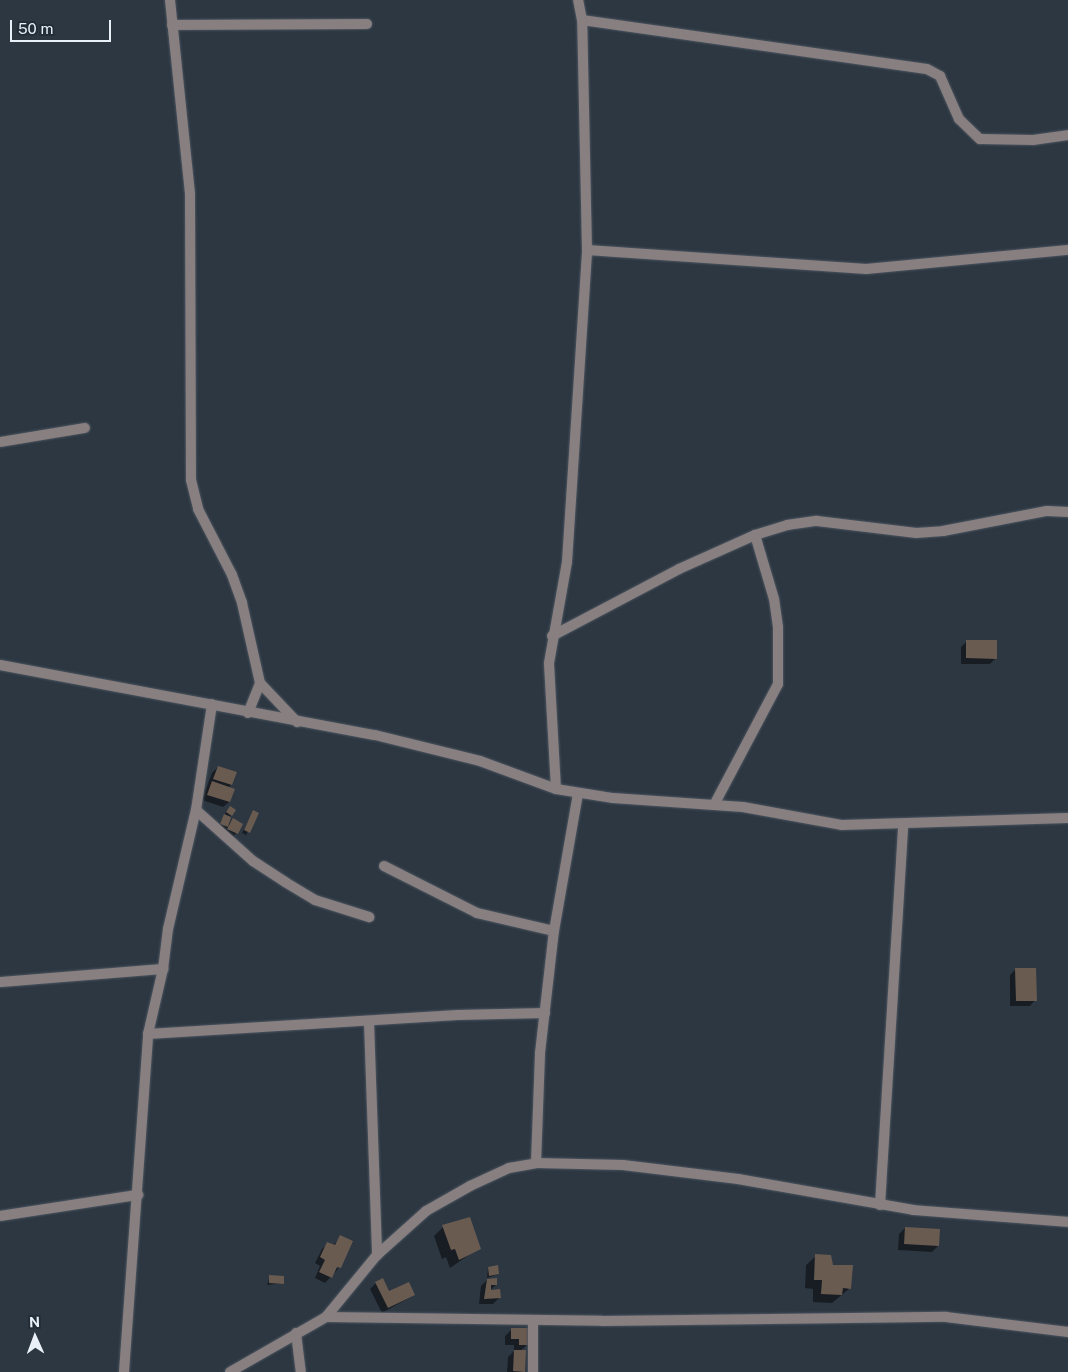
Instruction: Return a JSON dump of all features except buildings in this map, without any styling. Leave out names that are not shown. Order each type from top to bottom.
[{"type":"street","points":[[170,0],[190,195],[191,480],[198,509],[232,575],[242,603],[260,683],[297,722]]},
{"type":"street","points":[[556,789],[550,663],[552,636],[567,562],[586,250],[582,20],[578,0]]},
{"type":"street","points":[[582,20],[927,68],[940,76],[959,119],[980,139],[1033,140],[1068,135]]},
{"type":"street","points":[[172,25],[367,24]]},
{"type":"street","points":[[586,250],[866,269],[1068,250]]},
{"type":"street","points":[[0,442],[85,428]]},
{"type":"street","points":[[552,636],[679,569],[754,535],[787,525],[817,521],[916,533],[943,531],[1012,516],[1046,511],[1068,512]]},
{"type":"street","points":[[714,804],[778,684],[778,627],[774,599],[754,535]]},
{"type":"street","points":[[0,665],[212,704],[248,713],[375,735],[480,761],[556,789],[578,793],[714,804],[842,825],[903,824],[1029,817],[1068,818]]},
{"type":"street","points":[[248,713],[260,683]]},
{"type":"street","points":[[124,1372],[148,1034],[163,969],[168,929],[196,810],[212,704]]},
{"type":"street","points":[[536,1163],[536,1116],[554,932],[578,793]]},
{"type":"street","points":[[196,810],[253,861],[285,882],[315,900],[369,917]]},
{"type":"street","points":[[880,1206],[903,824]]},
{"type":"street","points":[[384,866],[477,913],[554,932]]},
{"type":"street","points":[[0,982],[163,969]]},
{"type":"street","points":[[148,1034],[545,1013]]},
{"type":"street","points":[[368,1022],[377,1255]]},
{"type":"street","points":[[230,1372],[326,1317],[377,1255],[426,1211],[509,1168],[536,1163],[623,1165],[719,1176],[880,1206],[1068,1222]]},
{"type":"street","points":[[0,1216],[138,1195]]},
{"type":"street","points":[[326,1317],[533,1320],[946,1317],[1068,1332]]},
{"type":"street","points":[[533,1320],[533,1372]]},
{"type":"street","points":[[296,1333],[301,1372]]}]
